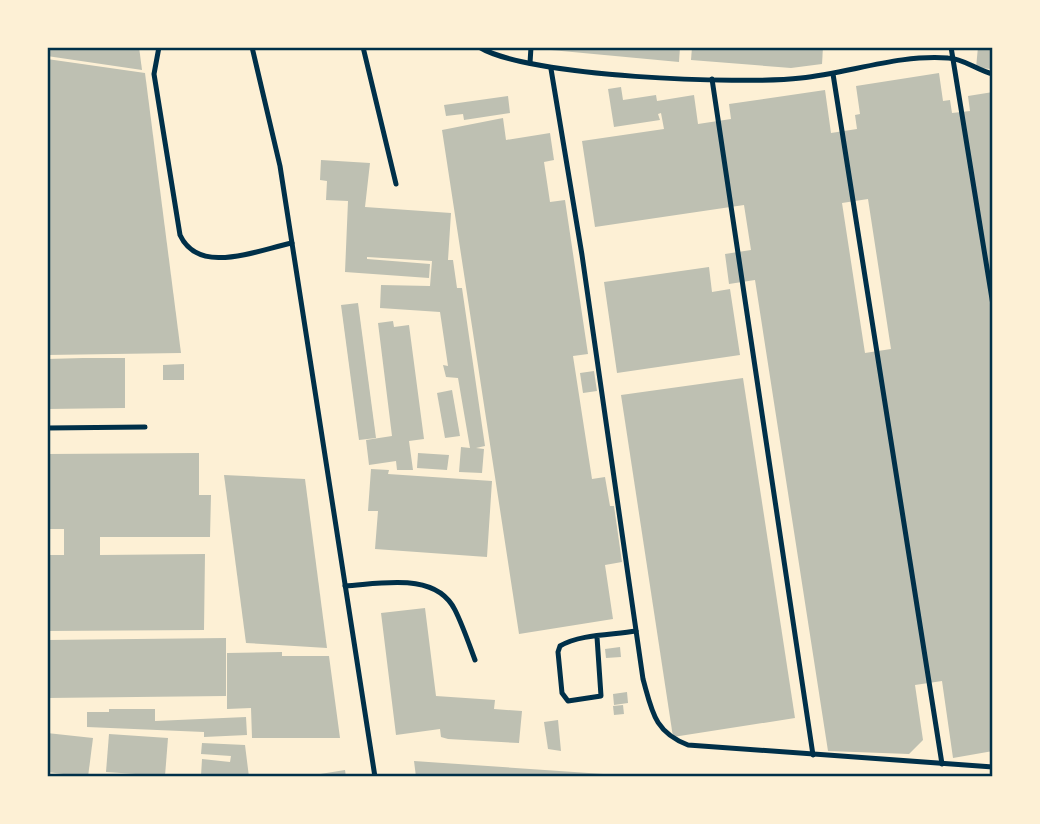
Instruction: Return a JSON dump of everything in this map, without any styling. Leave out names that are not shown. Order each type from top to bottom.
[{"type":"lane","points":[[159,47],[154,74],[180,235],[186,249],[199,257],[214,258],[292,243]]},
{"type":"lane","points":[[253,47],[280,166],[374,777]]},
{"type":"lane","points":[[363,47],[396,184]]},
{"type":"lane","points":[[480,47],[551,69],[712,79],[796,79],[922,58],[952,57],[993,75]]},
{"type":"lane","points":[[530,63],[531,47]]},
{"type":"lane","points":[[951,47],[993,305]]},
{"type":"lane","points":[[551,69],[588,296],[643,679],[658,725],[669,738],[688,745],[993,767]]},
{"type":"lane","points":[[833,74],[942,764]]},
{"type":"lane","points":[[712,79],[813,755]]},
{"type":"lane","points":[[47,428],[145,427]]},
{"type":"lane","points":[[345,586],[408,583],[436,589],[454,608],[475,660]]},
{"type":"lane","points":[[597,637],[601,696],[569,701],[562,693],[560,646],[597,637],[636,631]]},
{"type":"building","points":[[47,47],[139,47],[142,70],[47,56]]},
{"type":"building","points":[[552,47],[680,47],[679,62],[551,50]]},
{"type":"building","points":[[692,47],[823,47],[822,64],[791,68],[691,60]]},
{"type":"building","points":[[978,47],[993,47],[993,69],[976,68]]},
{"type":"building","points":[[47,59],[145,73],[181,353],[47,355]]},
{"type":"building","points":[[939,73],[943,101],[950,100],[952,113],[970,111],[968,96],[993,92],[993,751],[953,758],[942,681],[915,685],[923,740],[909,754],[828,751],[755,280],[729,284],[725,254],[751,250],[744,205],[595,227],[582,141],[664,129],[661,113],[658,114],[660,120],[614,127],[608,89],[621,87],[623,100],[656,95],[657,101],[694,95],[698,124],[731,119],[729,104],[825,90],[831,133],[857,129],[855,115],[860,114],[856,86]],"holes":[[[868,199],[891,349],[865,353],[842,203]]]},
{"type":"building","points":[[508,96],[510,113],[464,120],[463,114],[446,116],[444,105]]},
{"type":"building","points":[[503,118],[506,140],[550,133],[554,160],[544,162],[550,202],[565,200],[588,354],[573,356],[592,479],[605,477],[610,506],[614,506],[622,562],[605,565],[613,619],[519,634],[442,130]]},
{"type":"building","points":[[321,160],[370,163],[365,207],[451,213],[448,260],[453,260],[457,288],[462,288],[485,446],[476,448],[484,449],[482,473],[459,472],[461,447],[470,448],[458,378],[446,377],[443,365],[448,366],[440,312],[380,308],[381,285],[430,286],[432,261],[367,257],[430,264],[429,278],[345,272],[348,201],[326,200],[327,181],[320,180]]},
{"type":"building","points":[[709,267],[712,292],[730,289],[740,355],[617,373],[604,282]]},
{"type":"building","points":[[358,303],[376,438],[359,440],[341,305]]},
{"type":"building","points":[[393,321],[394,327],[409,325],[424,439],[409,441],[413,470],[397,470],[396,461],[369,465],[366,440],[392,436],[378,323]]},
{"type":"building","points":[[125,358],[125,408],[47,409],[47,359]]},
{"type":"building","points":[[184,364],[184,380],[163,380],[163,365]]},
{"type":"building","points":[[594,371],[597,391],[583,393],[580,373]]},
{"type":"building","points":[[743,378],[795,718],[673,737],[621,395]]},
{"type":"building","points":[[452,390],[460,436],[445,438],[437,393]]},
{"type":"building","points":[[199,453],[199,495],[211,495],[210,537],[100,537],[100,555],[205,554],[204,630],[47,631],[47,555],[64,555],[64,529],[47,529],[47,454]]},
{"type":"building","points":[[418,453],[449,455],[447,470],[417,468]]},
{"type":"building","points":[[371,469],[389,470],[388,474],[492,481],[487,557],[375,549],[378,511],[368,511]]},
{"type":"building","points":[[224,475],[305,479],[327,648],[246,643]]},
{"type":"building","points":[[425,608],[436,696],[495,700],[494,709],[522,711],[519,743],[448,739],[441,737],[440,729],[396,735],[381,613]]},
{"type":"building","points":[[226,638],[226,696],[47,698],[47,640]]},
{"type":"building","points":[[620,647],[621,657],[606,658],[605,649]]},
{"type":"building","points":[[282,652],[282,656],[329,656],[340,738],[252,738],[251,708],[227,709],[227,653]]},
{"type":"building","points":[[627,692],[628,703],[614,705],[613,694]]},
{"type":"building","points":[[623,705],[624,714],[614,715],[613,706]]},
{"type":"building","points":[[109,709],[155,709],[155,721],[246,717],[247,735],[204,737],[204,732],[87,727],[87,712],[109,712]]},
{"type":"building","points":[[558,720],[561,751],[548,749],[544,722]]},
{"type":"building","points":[[47,733],[93,738],[88,777],[47,772]]},
{"type":"building","points":[[109,734],[168,738],[165,776],[106,772]]},
{"type":"building","points":[[202,743],[245,745],[249,777],[201,776],[202,759],[230,762],[231,756],[201,754]]},
{"type":"building","points":[[414,761],[618,775],[416,777]]},
{"type":"building","points":[[345,770],[346,777],[314,777],[314,775]]}]
